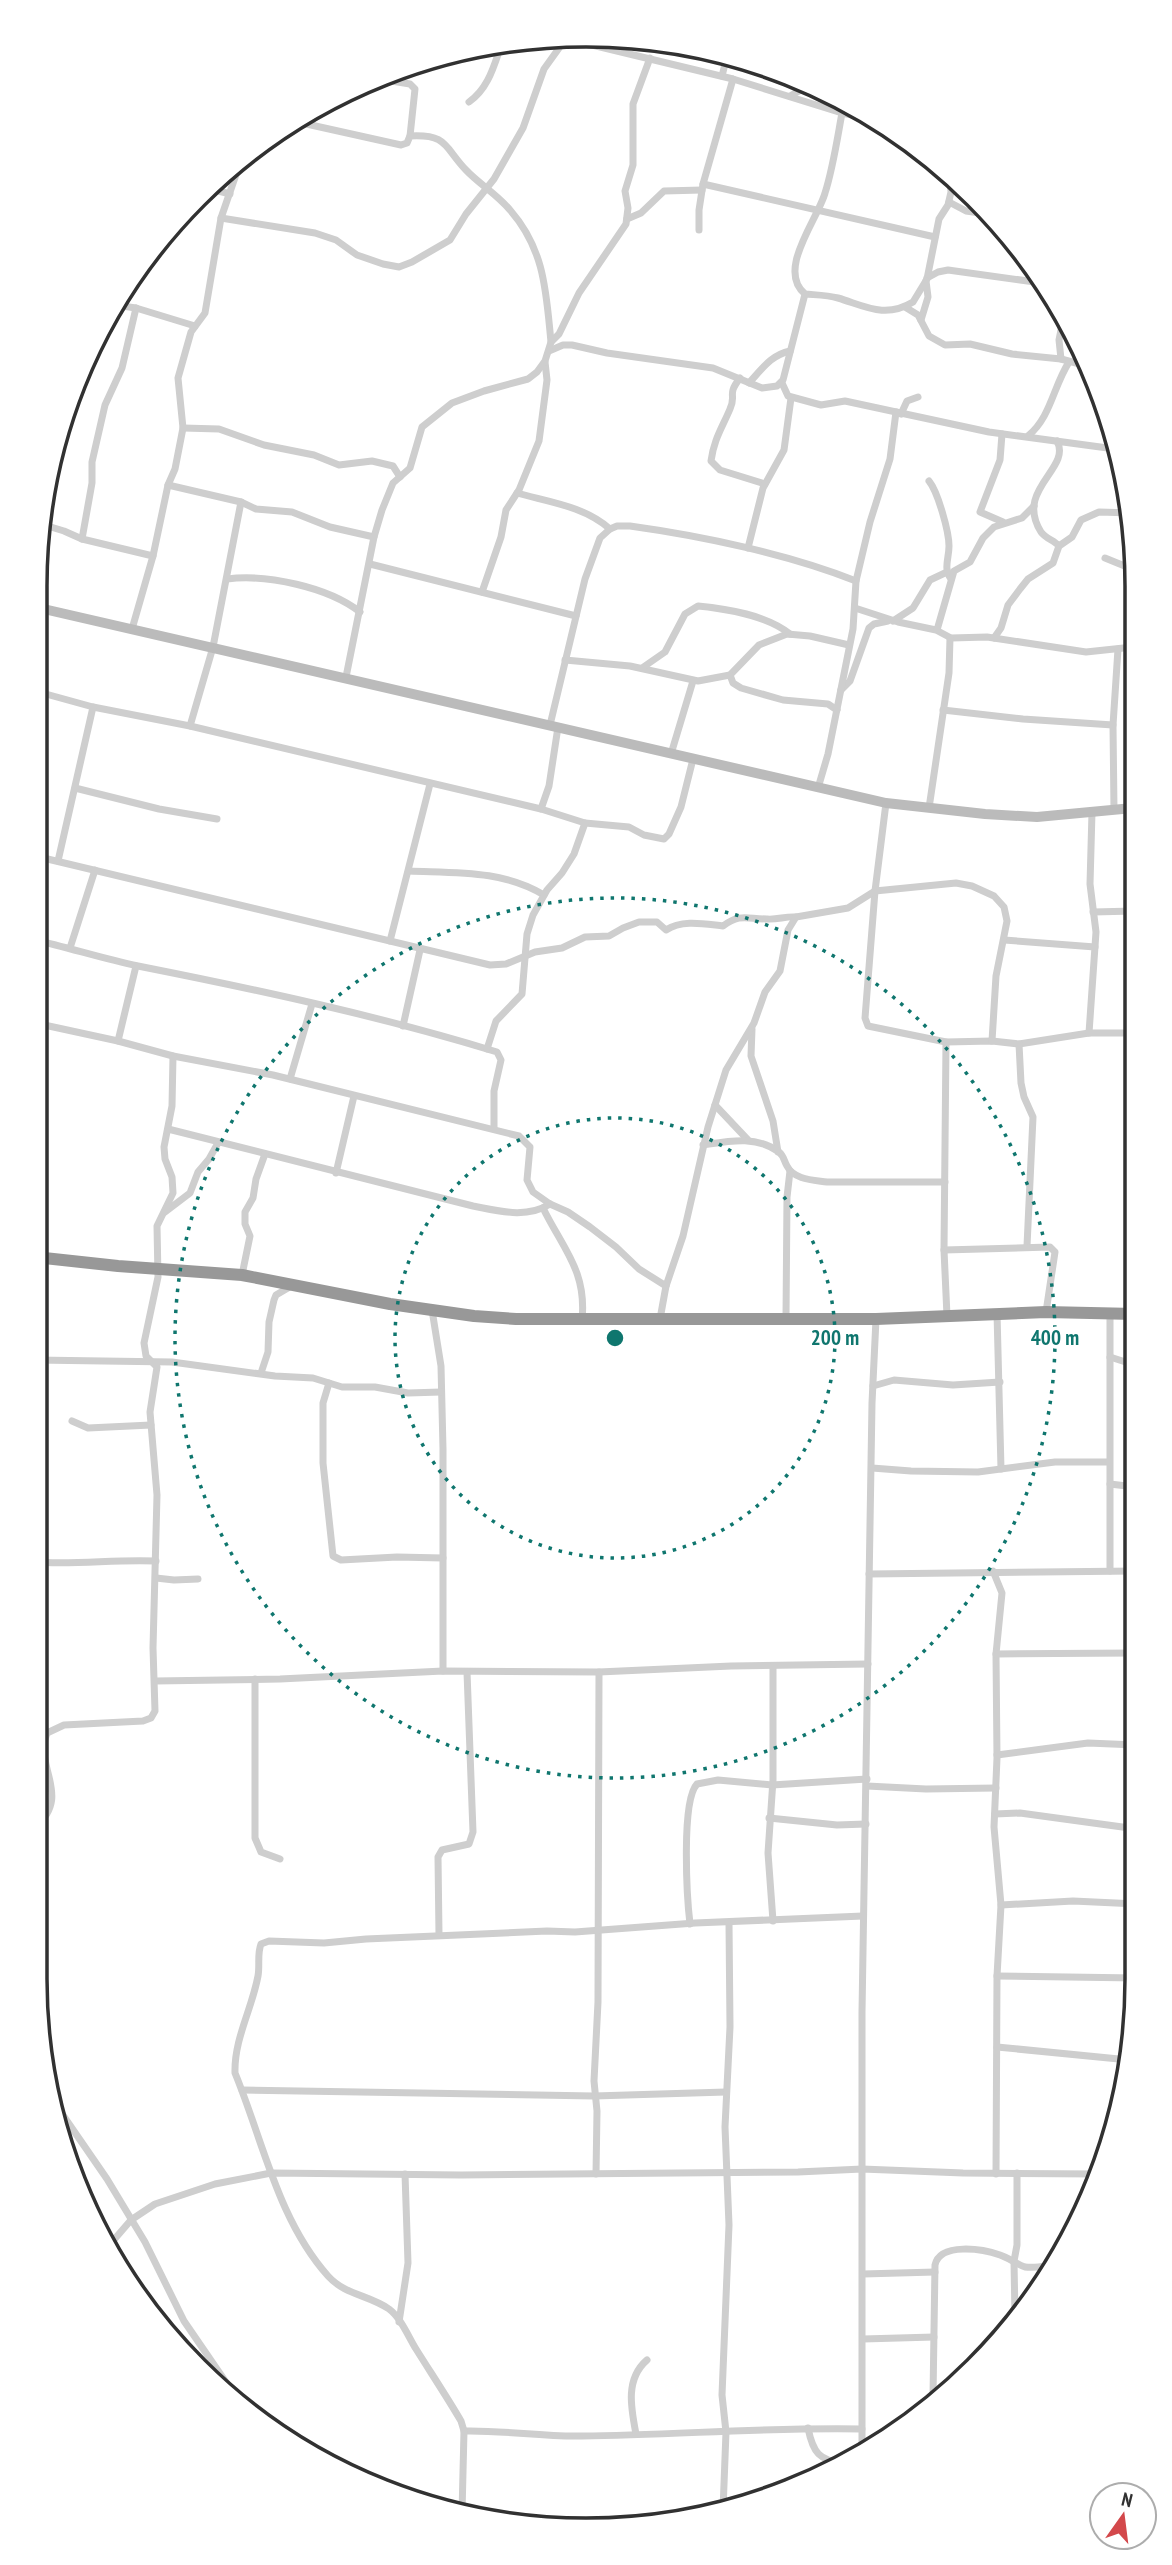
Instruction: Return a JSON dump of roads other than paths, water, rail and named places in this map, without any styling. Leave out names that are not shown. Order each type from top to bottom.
[{"type":"highway","points":[[47,1258],[242,1275],[432,1310],[516,1319],[876,1319],[997,1313],[1125,1314]]},
{"type":"street","points":[[220,218],[315,233],[336,240],[360,257],[383,264],[399,267],[412,262],[450,240],[513,149],[544,69],[558,48]]},
{"type":"street","points":[[605,48],[733,79],[842,113],[825,196],[800,249],[796,270],[797,283],[805,294],[840,299],[873,311],[905,306],[913,302],[926,280],[948,270],[1030,281]]},
{"type":"street","points":[[469,103],[481,92],[490,78],[498,55]]},
{"type":"street","points":[[551,342],[559,334],[579,293],[620,235],[627,219],[625,191],[633,165],[633,104],[650,58]]},
{"type":"street","points":[[722,76],[725,66]]},
{"type":"street","points":[[699,230],[702,187],[733,79]]},
{"type":"street","points":[[308,124],[401,145],[407,143],[415,89],[410,84],[399,81]]},
{"type":"street","points":[[790,96],[799,91]]},
{"type":"street","points":[[346,677],[374,537],[390,487],[410,468],[422,427],[442,409],[478,393],[527,379],[545,361],[550,351],[547,298],[540,259],[512,211],[466,171],[443,142],[424,135],[410,136]]},
{"type":"street","points":[[132,629],[153,556],[183,428],[178,378],[195,326],[205,313],[220,218],[235,177]]},
{"type":"street","points":[[627,219],[641,213],[664,191],[702,187],[740,191],[935,237]]},
{"type":"street","points":[[921,320],[927,301],[926,280],[935,237],[940,215],[948,202],[949,188]]},
{"type":"street","points":[[220,191],[230,194]]},
{"type":"street","points":[[948,202],[974,212]]},
{"type":"street","points":[[805,294],[782,383],[791,398],[821,405],[845,401],[1002,434],[1106,448]]},
{"type":"street","points":[[905,306],[921,320],[929,336],[945,345],[970,344],[1012,354],[1076,364]]},
{"type":"street","points":[[126,307],[195,326]]},
{"type":"street","points":[[82,539],[92,483],[92,461],[105,405],[122,368],[136,308]]},
{"type":"street","points":[[1028,436],[1042,422],[1065,361],[1059,340],[1061,332]]},
{"type":"street","points":[[550,351],[563,345],[572,345],[617,355],[713,368],[766,388],[782,383]]},
{"type":"street","points":[[749,383],[777,355],[790,351]]},
{"type":"street","points":[[482,592],[488,567],[501,537],[506,510],[532,460],[540,435],[547,380],[545,361]]},
{"type":"street","points":[[740,378],[732,388],[731,407],[718,431],[711,461],[720,470],[765,484]]},
{"type":"street","points":[[818,788],[841,690],[855,608],[856,581],[870,522],[890,458],[899,413],[905,403],[918,397]]},
{"type":"street","points":[[748,548],[765,484],[784,450],[791,398]]},
{"type":"street","points":[[183,428],[219,429],[264,445],[314,455],[339,465],[377,461],[393,466],[400,477]]},
{"type":"street","points":[[1002,434],[1000,460],[980,512],[1003,522]]},
{"type":"street","points":[[1057,440],[1060,446],[1057,464],[1036,493],[1034,506],[1042,534],[1059,546]]},
{"type":"street","points":[[929,481],[935,488],[948,536],[949,575],[937,630]]},
{"type":"street","points":[[169,485],[242,502],[251,508],[292,512],[330,527],[374,537]]},
{"type":"street","points":[[517,493],[582,511],[610,528]]},
{"type":"street","points":[[190,726],[212,647],[242,502]]},
{"type":"street","points":[[841,690],[850,681],[869,628],[874,624],[892,621],[913,608],[930,580],[949,575],[970,562],[988,532],[1003,522],[1022,518],[1034,506]]},
{"type":"street","points":[[994,638],[1001,628],[1008,605],[1028,579],[1053,563],[1059,546],[1072,537],[1078,523],[1089,514],[1119,512]]},
{"type":"street","points":[[541,809],[549,786],[554,726],[565,660],[585,579],[600,538],[610,528],[630,526],[748,548],[828,570],[856,581]]},
{"type":"street","points":[[51,527],[82,539],[153,556]]},
{"type":"street","points":[[1105,558],[1124,566]]},
{"type":"street","points":[[370,564],[576,616]]},
{"type":"street","points":[[227,579],[252,578],[324,592],[360,612]]},
{"type":"street","points":[[642,668],[665,652],[685,614],[698,606],[759,618],[772,622],[790,634]]},
{"type":"street","points":[[855,608],[892,621],[937,630],[950,638],[994,638],[1086,652],[1125,648]]},
{"type":"street","points":[[47,610],[886,803],[1037,817],[1125,809]]},
{"type":"street","points":[[565,660],[642,668],[693,681],[730,675],[763,642],[790,634],[849,645]]},
{"type":"street","points":[[929,808],[949,673],[950,638]]},
{"type":"street","points":[[1114,810],[1114,725],[1118,649]]},
{"type":"street","points":[[730,675],[733,683],[741,688],[783,701],[828,704],[837,710]]},
{"type":"street","points":[[671,754],[693,681]]},
{"type":"street","points":[[47,694],[541,809],[585,822],[629,827],[644,835],[664,839],[681,807],[693,759]]},
{"type":"street","points":[[58,861],[93,707]]},
{"type":"street","points":[[943,710],[1114,725]]},
{"type":"street","points":[[390,942],[430,784]]},
{"type":"street","points":[[75,788],[217,820]]},
{"type":"street","points":[[886,803],[875,891],[865,1022],[871,1028],[946,1042],[992,1041],[1019,1044],[1089,1033],[1125,1033]]},
{"type":"street","points":[[1089,1033],[1095,947],[1090,884],[1093,812]]},
{"type":"street","points":[[487,1049],[496,1021],[522,994],[524,957],[530,925],[544,895],[574,854],[585,822]]},
{"type":"street","points":[[47,859],[490,965],[503,965],[535,951],[562,948],[588,936],[609,936],[625,927],[645,921],[659,923],[666,930],[685,924],[708,923],[723,926],[735,918],[796,917],[848,908],[875,891],[956,883],[972,886],[994,896],[1004,907],[1007,921],[996,976],[992,1041]]},
{"type":"street","points":[[70,948],[95,870]]},
{"type":"street","points":[[409,871],[486,875],[526,884],[544,895]]},
{"type":"street","points":[[1093,912],[1125,911]]},
{"type":"street","points":[[660,1319],[666,1286],[683,1236],[703,1145],[715,1105],[731,1060],[753,1025],[765,992],[777,978],[783,963],[788,930],[796,917]]},
{"type":"street","points":[[1004,940],[1095,947]]},
{"type":"street","points":[[47,943],[136,966],[202,978],[404,1026],[499,1054],[501,1060],[494,1091],[494,1129]]},
{"type":"street","points":[[404,1026],[420,950]]},
{"type":"street","points":[[118,1041],[136,966]]},
{"type":"street","points":[[290,1079],[312,1004]]},
{"type":"street","points":[[753,1025],[751,1056],[773,1121],[778,1152],[790,1171],[808,1179],[827,1182],[945,1182]]},
{"type":"street","points":[[47,1026],[173,1056],[290,1079],[519,1136],[531,1150],[528,1184],[546,1206],[577,1267],[583,1293],[582,1320]]},
{"type":"street","points":[[946,1042],[944,1250],[947,1317]]},
{"type":"street","points":[[1019,1044],[1021,1083],[1033,1117],[1027,1246]]},
{"type":"street","points":[[47,1734],[64,1725],[147,1720],[155,1711],[153,1647],[157,1486],[150,1412],[157,1366],[146,1356],[144,1343],[154,1307],[159,1268],[158,1226],[173,1192],[172,1177],[164,1154],[174,1079],[173,1056]]},
{"type":"street","points":[[337,1173],[354,1096]]},
{"type":"street","points":[[715,1105],[748,1140]]},
{"type":"street","points":[[168,1129],[488,1209],[521,1213],[546,1206],[568,1212],[616,1247],[639,1269],[666,1286]]},
{"type":"street","points":[[703,1145],[748,1140],[778,1152]]},
{"type":"street","points":[[163,1213],[190,1193],[198,1172],[218,1143]]},
{"type":"street","points":[[242,1275],[250,1236],[245,1224],[245,1212],[253,1198],[257,1174],[265,1154]]},
{"type":"street","points":[[786,1318],[787,1197],[790,1171]]},
{"type":"street","points":[[944,1250],[1047,1246],[1055,1252],[1046,1312]]},
{"type":"street","points":[[261,1373],[268,1352],[269,1322],[274,1300],[276,1295],[295,1284]]},
{"type":"street","points":[[432,1310],[441,1366],[443,1671]]},
{"type":"street","points":[[997,1313],[1001,1469]]},
{"type":"street","points":[[1110,1313],[1110,1571]]},
{"type":"street","points":[[862,2442],[863,1916],[876,1319]]},
{"type":"street","points":[[1110,1357],[1125,1362]]},
{"type":"street","points":[[47,1360],[181,1363],[313,1378],[346,1387],[375,1387],[396,1392],[441,1392]]},
{"type":"street","points":[[873,1386],[894,1380],[953,1385],[1000,1382]]},
{"type":"street","points":[[329,1383],[323,1403],[323,1463],[333,1556],[341,1560],[443,1558]]},
{"type":"street","points":[[72,1421],[88,1428],[151,1426]]},
{"type":"street","points":[[872,1468],[958,1472],[1055,1462],[1109,1462]]},
{"type":"street","points":[[1110,1484],[1125,1486]]},
{"type":"street","points":[[47,1563],[156,1560]]},
{"type":"street","points":[[993,1571],[1002,1593],[996,1654],[995,1814],[1001,1905],[997,1976],[996,2174]]},
{"type":"street","points":[[869,1574],[1125,1571]]},
{"type":"street","points":[[156,1578],[198,1578]]},
{"type":"street","points":[[996,1654],[1125,1653]]},
{"type":"street","points":[[155,1681],[443,1671],[599,1672],[868,1664]]},
{"type":"street","points":[[773,1666],[768,1870],[773,1921]]},
{"type":"street","points":[[439,1935],[438,1857],[442,1850],[469,1844],[472,1832],[467,1672]]},
{"type":"street","points":[[596,2174],[597,2111],[594,2096],[599,1672]]},
{"type":"street","points":[[255,1679],[255,1838],[261,1852],[281,1858]]},
{"type":"street","points":[[997,1755],[1088,1743],[1125,1745]]},
{"type":"street","points":[[47,1757],[51,1806],[47,1816]]},
{"type":"street","points":[[690,1924],[687,1837],[690,1798],[694,1788],[702,1782],[718,1780],[772,1785],[867,1782],[926,1789],[996,1788]]},
{"type":"street","points":[[995,1814],[1020,1813],[1125,1827]]},
{"type":"street","points":[[769,1818],[836,1825],[866,1824]]},
{"type":"street","points":[[1001,1905],[1073,1901],[1125,1903]]},
{"type":"street","points":[[462,2503],[464,2431],[456,2412],[400,2322],[388,2309],[343,2289],[327,2275],[294,2224],[271,2174],[234,2073],[234,2058],[258,1977],[258,1951],[261,1944],[269,1941],[324,1943],[439,1935],[863,1916]]},
{"type":"street","points":[[723,2499],[726,2431],[722,2395],[729,2256],[726,2092],[730,2027],[729,1923]]},
{"type":"street","points":[[997,1976],[1125,1978]]},
{"type":"street","points":[[997,2047],[1118,2059]]},
{"type":"street","points":[[242,2090],[594,2096],[726,2092]]},
{"type":"street","points":[[67,2121],[107,2179],[184,2321],[219,2373]]},
{"type":"street","points":[[114,2239],[131,2220],[155,2204],[240,2177],[271,2174],[596,2174],[862,2169],[1088,2174]]},
{"type":"street","points":[[400,2322],[408,2263],[405,2174]]},
{"type":"street","points":[[1015,2305],[1017,2174]]},
{"type":"street","points":[[933,2390],[935,2272],[938,2256],[952,2251],[992,2253],[1024,2266],[1042,2266]]},
{"type":"street","points":[[863,2274],[935,2272]]},
{"type":"street","points":[[863,2339],[934,2337]]},
{"type":"street","points":[[636,2434],[631,2400],[633,2382],[635,2372],[647,2360]]},
{"type":"street","points":[[808,2428],[813,2446],[820,2457],[829,2460]]},
{"type":"street","points":[[464,2431],[579,2436],[808,2428],[862,2429]]}]
